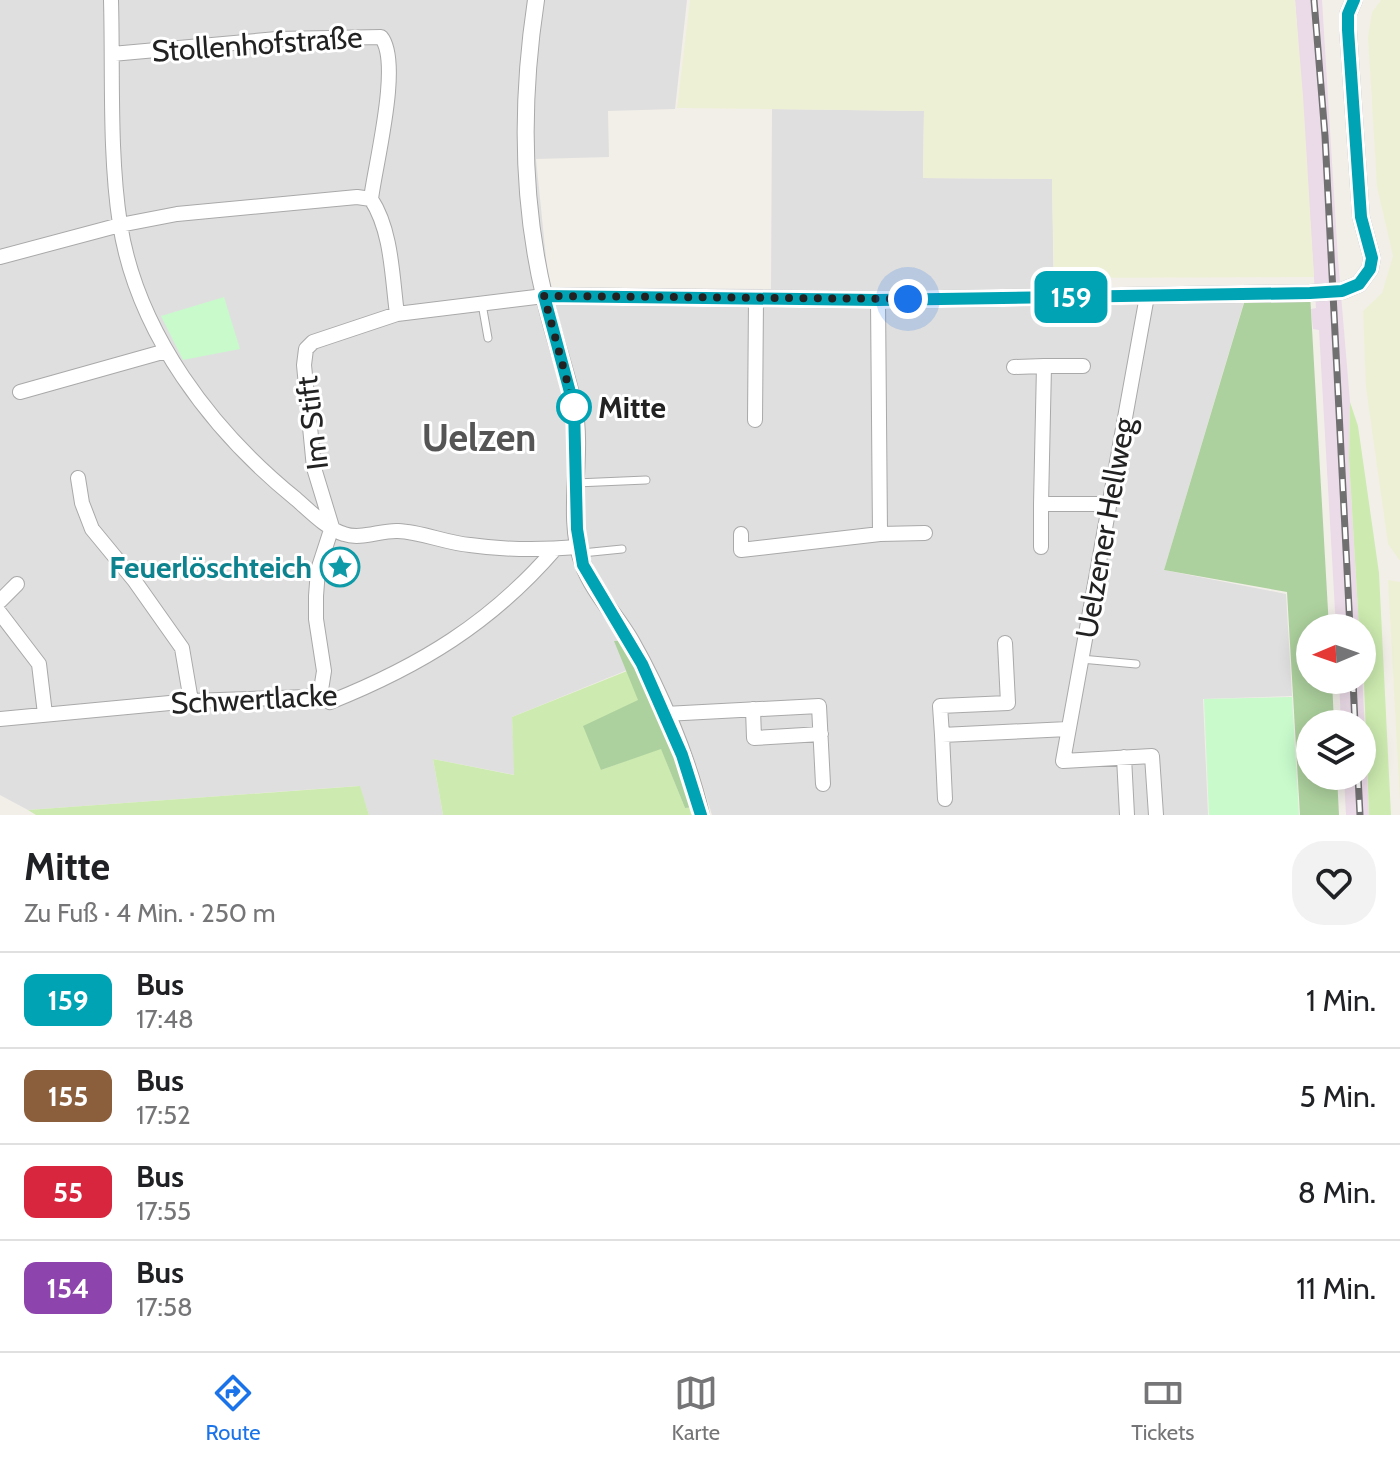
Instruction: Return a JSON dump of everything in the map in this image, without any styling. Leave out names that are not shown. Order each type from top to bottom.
[{"type":"street","points":[[111,0],[116,187],[120,225],[130,266],[166,351],[226,433],[287,492],[341,534],[353,536],[398,531],[469,545],[579,550]]},
{"type":"street","points":[[536,0],[527,74],[525,132],[529,214],[544,296],[574,407],[579,550],[591,581],[630,640],[665,714],[701,815]]},
{"type":"street","points":[[544,296],[878,300],[1342,291],[1359,284],[1372,258],[1361,217],[1348,30],[1348,14],[1354,0]]},
{"type":"street","name":"Stollenhofstraße","points":[[112,54],[277,39],[381,37],[385,41],[388,62],[388,109],[371,199],[379,211],[388,249],[397,314]]},
{"type":"street","points":[[0,257],[120,225],[230,207],[357,197],[371,199]]},
{"type":"street","name":"Im Stift","points":[[332,527],[314,468],[304,365],[306,349],[313,342],[397,314],[544,296]]},
{"type":"street","name":"Uelzener Hellweg","points":[[1124,757],[1063,761],[1147,296]]},
{"type":"street","points":[[755,420],[756,299]]},
{"type":"street","points":[[878,300],[880,534]]},
{"type":"street","points":[[20,392],[166,351]]},
{"type":"street","points":[[1041,547],[1044,366]]},
{"type":"street","points":[[1014,367],[1083,366]]},
{"type":"street","points":[[78,478],[82,503],[92,529],[134,580],[182,648],[191,701]]},
{"type":"street","points":[[1041,504],[1109,504]]},
{"type":"street","points":[[321,690],[324,671],[316,619],[317,583],[332,527]]},
{"type":"street","points":[[741,548],[880,534],[925,533]]},
{"type":"street","name":"Schwertlacke","points":[[0,719],[191,701],[308,697],[321,690],[330,702],[379,682],[425,658],[479,622],[524,585],[555,549]]},
{"type":"street","points":[[0,601],[17,584]]},
{"type":"street","points":[[0,613],[39,664],[45,714]]},
{"type":"street","points":[[1005,643],[1009,732]]},
{"type":"street","points":[[945,799],[940,706],[1008,703]]},
{"type":"street","points":[[665,714],[819,706],[823,784]]},
{"type":"street","points":[[753,709],[754,738],[821,734]]},
{"type":"street","points":[[942,735],[1068,729]]},
{"type":"street","points":[[1127,815],[1124,757],[1152,756],[1156,815]]},
{"type":"lane","points":[[482,304],[488,338]]},
{"type":"lane","points":[[576,483],[646,480]]},
{"type":"lane","points":[[579,550],[622,549]]},
{"type":"lane","points":[[1081,659],[1136,664]]},
{"type":"shaded area","points":[[0,0],[687,0],[675,109],[608,111],[609,157],[536,159],[549,287],[771,289],[772,109],[924,111],[923,178],[1052,179],[1054,307],[1244,302],[1164,570],[1286,594],[1292,696],[1203,699],[1208,815],[712,815],[697,766],[671,705],[642,664],[512,717],[515,775],[433,759],[443,815],[369,815],[359,786],[28,810],[0,795]]},
{"type":"shaded area","points":[[1295,0],[1322,0],[1350,402],[1349,459],[1358,614],[1335,614],[1319,330],[1313,329],[1311,309],[1316,308]]},
{"type":"shaded area","points":[[1340,694],[1363,694],[1364,710],[1340,710]]},
{"type":"shaded area","points":[[1345,790],[1368,790],[1369,815],[1346,815]]},
{"type":"green space","points":[[690,0],[1295,0],[1314,277],[1054,278],[1052,179],[923,178],[924,111],[677,108]]},
{"type":"green space","points":[[1381,0],[1400,0],[1400,561],[1388,544],[1366,388],[1363,311],[1382,293],[1393,256],[1377,187],[1368,37],[1372,12]]},
{"type":"green space","points":[[1247,293],[1310,293],[1328,614],[1296,614],[1296,694],[1333,694],[1333,710],[1296,710],[1296,746],[1287,592],[1164,570]]},
{"type":"green space","points":[[224,297],[240,349],[183,360],[161,316]]},
{"type":"green space","points":[[1350,402],[1358,426],[1379,573],[1391,815],[1369,815],[1368,790],[1376,790],[1376,710],[1365,710],[1364,694],[1376,694],[1376,614],[1358,614],[1349,459]]},
{"type":"green space","points":[[1388,580],[1400,582],[1400,803]]},
{"type":"green space","points":[[630,640],[699,807],[685,808],[661,749],[601,770],[583,726],[638,700],[614,641]]},
{"type":"green space","points":[[627,671],[639,700],[601,770],[661,748],[685,808],[699,807],[701,815],[443,815],[433,759],[514,775],[512,717]]},
{"type":"green space","points":[[1292,697],[1299,815],[1209,815],[1204,699]]},
{"type":"green space","points":[[360,786],[369,815],[36,815],[28,810]]},
{"type":"green space","points":[[1299,790],[1338,790],[1339,815],[1300,815]]},
{"type":"railway","points":[[1314,0],[1325,136],[1349,614]]},
{"type":"railway","points":[[1354,694],[1354,710]]},
{"type":"railway","points":[[1359,790],[1360,815]]},
{"type":"bus line","name":"159","points":[[701,815],[682,755],[642,664],[583,565],[578,547],[574,407],[544,296],[878,300],[1310,293],[1350,289],[1365,277],[1372,258],[1361,217],[1348,30],[1348,14],[1354,0]]},
{"type":"place","name":"Mitte","points":[[574,407]]},
{"type":"place","name":"Feuerlöschteich","points":[[340,567]]},
{"type":"district","name":"Uelzen","points":[[479,437]]},
{"type":"route","points":[[574,407],[544,296],[908,299]]}]
